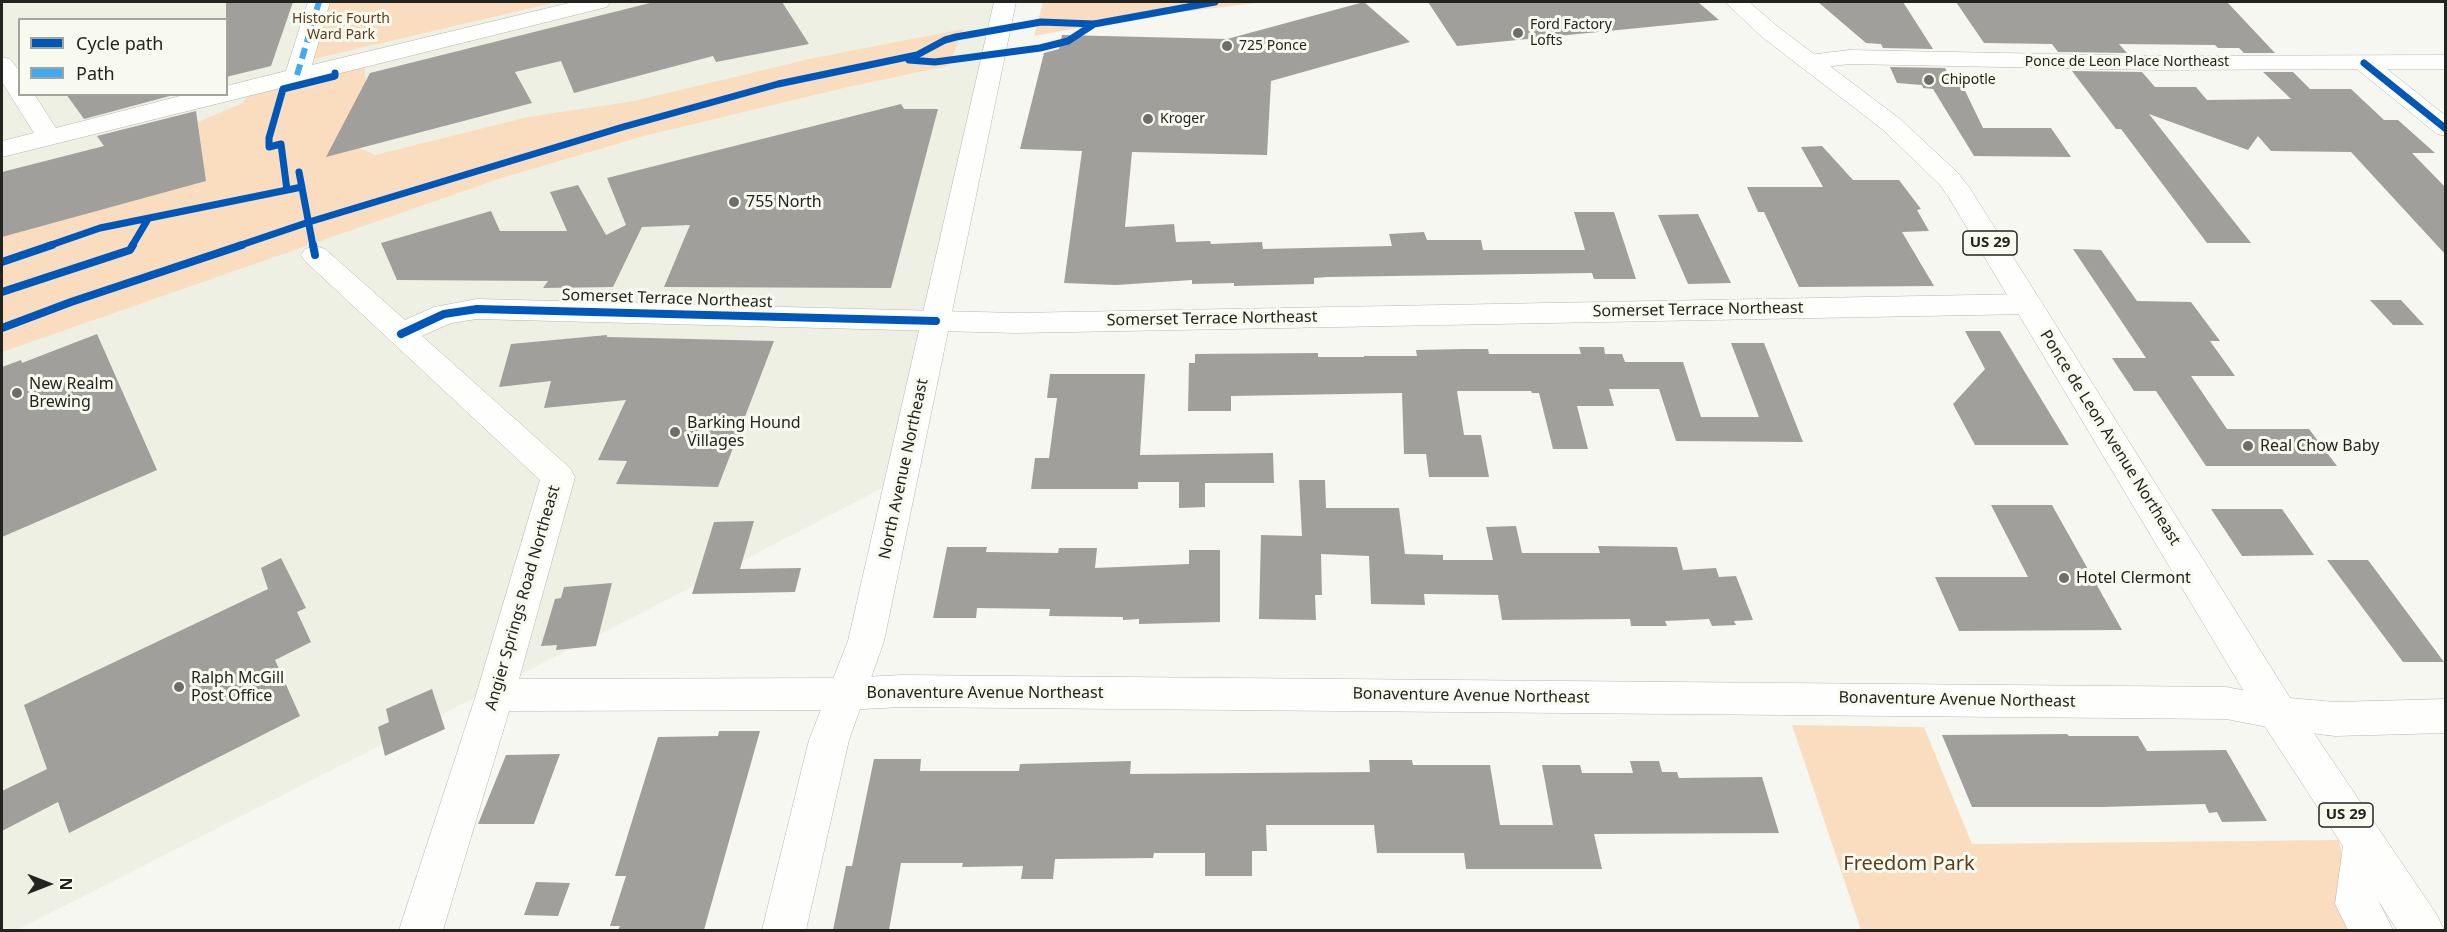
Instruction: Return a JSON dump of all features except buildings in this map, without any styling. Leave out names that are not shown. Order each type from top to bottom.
[{"type":"main road","points":[[297,75],[319,2]]},
{"type":"main road","points":[[228,92],[599,2]]},
{"type":"main road","name":"North Avenue Northeast","points":[[784,930],[829,741],[866,641],[1005,2]]},
{"type":"main road","name":"Ponce de Leon Avenue Northeast","points":[[1736,2],[1809,62],[1891,124],[1948,178],[2028,304],[2278,712],[2422,930]]},
{"type":"main road","name":"Ponce de Leon Place Northeast","points":[[1809,62],[1849,57],[2117,63],[2445,62]]},
{"type":"main road","points":[[2364,63],[2445,129]]},
{"type":"main road","points":[[2,64],[18,90]]},
{"type":"main road","points":[[22,96],[49,137]]},
{"type":"main road","points":[[2,149],[212,96]]},
{"type":"main road","name":"Angier Springs Road Northeast","points":[[315,255],[558,477],[495,695],[422,930]]},
{"type":"main road","name":"Somerset Terrace Northeast","points":[[401,334],[444,314],[477,309],[1016,323],[2028,304]]},
{"type":"main road","name":"Bonaventure Avenue Northeast","points":[[495,695],[846,694],[913,691],[2215,702],[2336,719],[2445,716]]},
{"type":"main road","points":[[2364,843],[2356,904],[2371,930]]},
{"type":"shaded area","points":[[2,2],[997,2],[988,34],[898,480],[17,930],[2,930]]},
{"type":"green space","name":"Historic Fourth Ward Park","points":[[317,2],[557,2],[313,59]]},
{"type":"green space","points":[[1043,2],[1264,2],[1133,18],[1034,36]]},
{"type":"green space","points":[[964,29],[948,66],[843,88],[644,136],[501,178],[2,352],[2,237],[206,181],[198,122],[243,103],[250,92],[364,63],[368,106],[348,143],[375,155],[528,117],[634,101],[814,58]]},
{"type":"green space","name":"Freedom Park","points":[[1792,725],[1924,727],[1972,844],[2339,840],[2352,914],[2360,930],[1861,930]]},
{"type":"marked path","points":[[297,75],[319,2]]},
{"type":"cycle path","points":[[2,328],[71,302],[309,222],[623,127],[778,84],[917,55],[945,40],[956,37],[1041,22],[1094,24],[1215,2]]},
{"type":"cycle path","points":[[909,60],[935,62],[1040,48],[1068,41],[1094,24]]},
{"type":"cycle path","points":[[2364,63],[2446,129]]},
{"type":"cycle path","points":[[287,190],[281,144],[269,147],[269,138],[283,89],[335,76],[335,73]]},
{"type":"cycle path","points":[[299,172],[315,255]]},
{"type":"cycle path","points":[[2,262],[100,228],[302,187]]},
{"type":"cycle path","points":[[2,292],[130,250],[148,219]]},
{"type":"cycle path","points":[[401,334],[444,314],[477,309],[936,321]]},
{"type":"place","name":"Ford Factory Lofts","points":[[1518,33]]},
{"type":"place","name":"725 Ponce","points":[[1227,46]]},
{"type":"place","name":"Chipotle","points":[[1929,80]]},
{"type":"place","name":"Kroger","points":[[1148,119]]},
{"type":"place","name":"755 North","points":[[734,202]]},
{"type":"place","name":"New Realm Brewing","points":[[17,393]]},
{"type":"place","name":"Barking Hound Villages","points":[[675,432]]},
{"type":"place","name":"Real Chow Baby","points":[[2248,446]]},
{"type":"place","name":"Hotel Clermont","points":[[2064,578]]},
{"type":"place","name":"Ralph McGill Post Office","points":[[179,687]]}]
